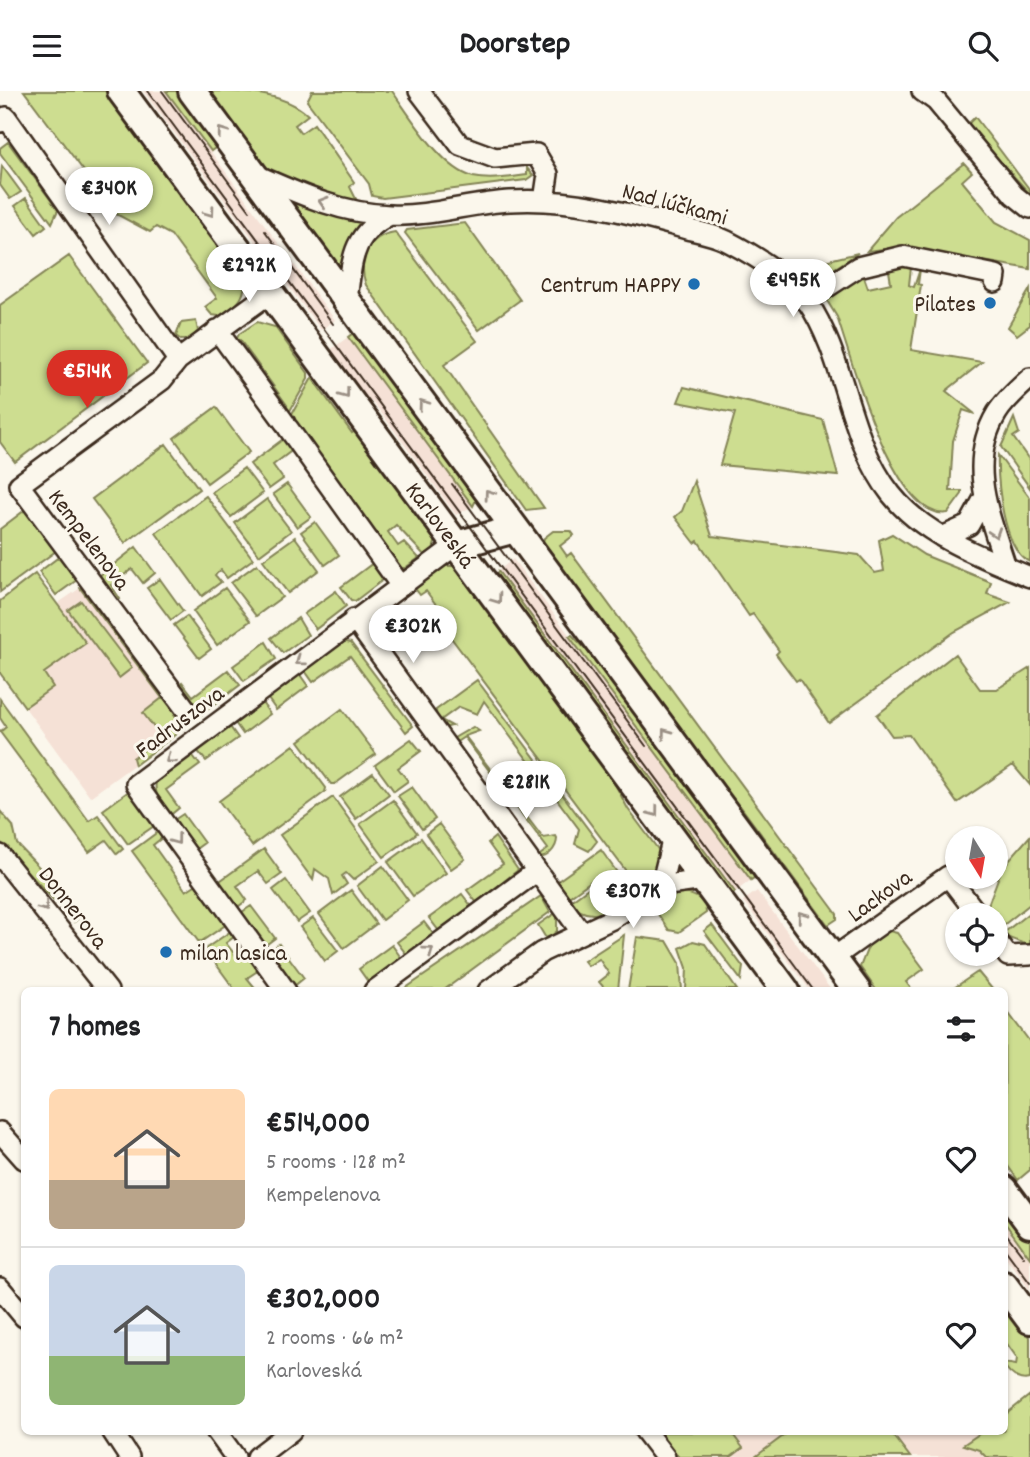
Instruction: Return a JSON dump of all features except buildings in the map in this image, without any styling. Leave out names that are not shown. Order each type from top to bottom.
[{"type":"main road","name":"Karloveská","points":[[121,91],[783,987]]},
{"type":"main road","points":[[192,91],[854,987]]},
{"type":"main road","points":[[456,545],[515,529]]},
{"type":"main road","points":[[1008,1194],[1030,1224]]},
{"type":"main road","points":[[1008,1290],[1030,1319]]},
{"type":"street","points":[[419,91],[460,145],[495,158],[536,154],[548,174],[544,201]]},
{"type":"street","points":[[922,91],[936,101],[1014,195],[1030,208]]},
{"type":"street","points":[[0,122],[6,117],[178,360]]},
{"type":"street","name":"Nad lúčkami","points":[[253,174],[328,204],[390,215],[510,201],[544,201],[644,217],[725,239],[760,260],[806,300],[830,347],[874,468],[891,495],[910,514],[942,537],[1030,577]]},
{"type":"street","points":[[347,300],[360,240],[367,229],[390,215]]},
{"type":"street","points":[[806,300],[858,267],[902,256],[996,275],[995,282]]},
{"type":"street","name":"Kempelenova","points":[[185,708],[19,485],[162,380],[178,360],[270,293]]},
{"type":"street","points":[[217,330],[401,586]]},
{"type":"street","points":[[1006,567],[984,498],[979,464],[984,440],[998,411],[1030,378]]},
{"type":"street","points":[[942,537],[969,524],[984,498]]},
{"type":"street","points":[[456,545],[354,619],[582,933]]},
{"type":"street","name":"Fadruszova","points":[[283,987],[136,784],[354,619]]},
{"type":"street","points":[[661,886],[673,837]]},
{"type":"street","name":"Donnerova","points":[[0,855],[105,987]]},
{"type":"street","points":[[379,987],[537,871]]},
{"type":"street","name":"Lackova","points":[[833,958],[948,876],[969,903]]},
{"type":"street","points":[[494,987],[542,952],[627,910],[661,886],[704,880]]},
{"type":"street","points":[[1008,956],[1030,955]]},
{"type":"street","points":[[0,1132],[21,1156]]},
{"type":"street","points":[[0,1287],[21,1313]]},
{"type":"street","points":[[115,1435],[129,1457]]},
{"type":"street","points":[[219,1435],[235,1457]]},
{"type":"street","points":[[257,1457],[286,1435]]},
{"type":"street","points":[[648,1435],[664,1457]]},
{"type":"shaded area","points":[[143,91],[166,91],[335,320],[321,330]]},
{"type":"shaded area","points":[[348,337],[473,506],[456,515],[379,410],[326,353]]},
{"type":"shaded area","points":[[513,559],[751,880],[735,892],[498,571]]},
{"type":"shaded area","points":[[35,574],[57,604],[86,584],[180,710],[174,715],[184,728],[90,797],[0,673],[0,601]]},
{"type":"shaded area","points":[[757,891],[829,987],[808,987],[743,901]]},
{"type":"shaded area","points":[[1008,1228],[1030,1258],[1030,1290],[1008,1260]]},
{"type":"shaded area","points":[[1008,1420],[1030,1457],[686,1457],[668,1435],[1008,1435]]},
{"type":"green space","points":[[24,91],[108,91],[243,274],[243,294],[231,309],[219,316],[212,315],[205,307],[217,298],[171,235],[156,227],[150,232],[116,214]]},
{"type":"green space","points":[[166,91],[179,91],[219,145],[211,151]]},
{"type":"green space","points":[[203,91],[259,94],[298,107],[308,115],[295,125],[301,133],[314,124],[354,182],[350,187],[359,205],[269,173]]},
{"type":"green space","points":[[312,91],[392,91],[438,153],[461,172],[473,177],[494,179],[527,175],[527,168],[533,175],[526,180],[383,198],[372,196],[369,184],[307,101]]},
{"type":"green space","points":[[975,117],[1030,190],[1030,194],[967,125]]},
{"type":"green space","points":[[8,142],[58,210],[52,223],[0,153],[0,148]]},
{"type":"green space","points":[[964,163],[972,172],[962,181],[996,222],[1030,240],[1030,269],[901,247],[867,251],[896,217]]},
{"type":"green space","points":[[2,166],[21,192],[10,199],[0,185]]},
{"type":"green space","points":[[279,192],[364,221],[351,241],[342,280]]},
{"type":"green space","points":[[26,198],[46,226],[36,234],[15,206]]},
{"type":"green space","points":[[465,223],[520,300],[479,330],[405,233],[407,230]]},
{"type":"green space","points":[[395,232],[477,341],[444,365],[544,508],[526,510],[366,285],[363,266],[367,250],[378,238]]},
{"type":"green space","points":[[858,253],[823,276],[806,278],[795,268]]},
{"type":"green space","points":[[69,256],[147,363],[15,462],[0,442],[0,305]]},
{"type":"green space","points":[[888,265],[911,267],[909,285],[914,287],[920,269],[918,284],[921,285],[911,350],[982,362],[946,391],[975,414],[963,410],[953,441],[950,491],[962,491],[962,494],[948,513],[928,509],[910,492],[893,465],[877,433],[837,317],[826,299],[863,274],[868,288],[891,283]]},
{"type":"green space","points":[[1030,289],[1030,325],[1017,335],[1008,327]]},
{"type":"green space","points":[[196,321],[198,331],[191,339],[181,340],[176,336],[181,323]]},
{"type":"green space","points":[[257,322],[275,327],[308,373],[308,379],[287,416],[282,409],[287,405],[240,340],[234,344],[239,334]]},
{"type":"green space","points":[[357,330],[478,496],[473,506],[348,337]]},
{"type":"green space","points":[[312,378],[352,433],[359,428],[436,539],[433,550],[426,557],[396,525],[388,532],[398,546],[404,542],[419,558],[405,568],[400,568],[289,419]]},
{"type":"green space","points":[[684,387],[823,420],[838,476],[720,465],[735,413],[678,402]]},
{"type":"green space","points":[[216,407],[249,452],[207,483],[174,438]]},
{"type":"green space","points":[[1014,418],[1019,433],[1013,437],[1030,461],[1030,488],[1001,447]]},
{"type":"green space","points":[[286,437],[294,449],[273,465],[283,479],[269,489],[250,464]]},
{"type":"green space","points":[[166,444],[199,489],[125,543],[92,499]]},
{"type":"green space","points":[[998,455],[1030,498],[1030,562],[1013,544],[1008,530],[1001,497]]},
{"type":"green space","points":[[244,468],[263,493],[231,517],[212,492]]},
{"type":"green space","points":[[694,481],[712,536],[859,555],[875,573],[884,571],[879,540],[892,534],[924,555],[991,582],[987,594],[1010,602],[954,632],[829,723],[799,679],[796,681],[776,654],[779,651],[753,614],[749,616],[698,541],[695,543],[675,517],[682,511]]},
{"type":"green space","points":[[287,484],[311,517],[297,527],[273,494]]},
{"type":"green space","points":[[206,496],[253,559],[227,578],[221,570],[215,575],[221,582],[202,596],[156,533]]},
{"type":"green space","points":[[267,499],[291,531],[259,555],[235,523]]},
{"type":"green space","points":[[29,507],[60,548],[0,592],[0,529]]},
{"type":"green space","points":[[315,522],[339,555],[325,565],[301,532]]},
{"type":"green space","points":[[553,531],[571,531],[574,535],[560,546],[567,556],[571,553],[837,914],[837,919],[828,925],[741,807],[735,811],[542,546],[544,538]]},
{"type":"green space","points":[[295,537],[319,570],[288,593],[263,560]]},
{"type":"green space","points":[[136,547],[155,573],[143,583],[132,569],[111,585],[120,599],[115,603],[99,576]]},
{"type":"green space","points":[[64,553],[81,577],[56,595],[39,572]]},
{"type":"green space","points":[[377,560],[388,576],[355,601],[351,600],[341,587]]},
{"type":"green space","points":[[257,564],[282,597],[256,616],[231,583]]},
{"type":"green space","points":[[443,566],[457,566],[605,765],[628,809],[660,852],[658,875],[641,891],[437,619],[443,614],[426,591],[420,595],[413,586]]},
{"type":"green space","points":[[498,571],[735,892],[728,897],[495,578]]},
{"type":"green space","points":[[35,574],[86,643],[44,673],[53,687],[25,707],[0,673],[0,601]]},
{"type":"green space","points":[[160,579],[183,611],[171,620],[147,588]]},
{"type":"green space","points":[[86,584],[180,710],[174,715],[184,728],[135,765],[133,758],[161,737],[143,713],[162,698],[80,588]]},
{"type":"green space","points":[[225,588],[250,621],[217,645],[193,611]]},
{"type":"green space","points":[[336,591],[346,606],[316,629],[304,614]]},
{"type":"green space","points":[[81,601],[132,668],[119,678],[68,610]]},
{"type":"green space","points":[[187,616],[211,649],[199,658],[174,625]]},
{"type":"green space","points":[[298,618],[308,635],[283,653],[271,638]]},
{"type":"green space","points":[[572,635],[616,680],[759,874],[751,880],[569,636]]},
{"type":"green space","points":[[342,641],[351,643],[413,726],[406,732],[350,656],[313,682],[303,668]]},
{"type":"green space","points":[[266,642],[276,659],[244,681],[233,666]]},
{"type":"green space","points":[[955,654],[980,689],[997,689],[1030,668],[1030,785],[1013,765],[957,803],[909,735],[892,736],[877,715]]},
{"type":"green space","points":[[228,670],[240,685],[199,716],[177,686],[182,682],[193,696]]},
{"type":"green space","points":[[298,672],[308,686],[276,710],[266,696]]},
{"type":"green space","points":[[477,680],[597,841],[589,851],[575,844],[579,829],[484,701],[477,714],[459,707],[441,720],[452,726],[444,728],[437,722],[436,710]]},
{"type":"green space","points":[[0,699],[89,821],[98,815],[123,849],[117,854],[106,840],[89,852],[0,732],[6,727],[0,718]]},
{"type":"green space","points":[[260,700],[270,714],[243,734],[233,720]]},
{"type":"green space","points":[[342,709],[376,754],[335,784],[331,784],[299,741]]},
{"type":"green space","points":[[228,724],[238,738],[206,761],[195,748]]},
{"type":"green space","points":[[473,727],[479,731],[465,736],[543,838],[556,836],[555,846],[548,855],[537,857],[548,849],[464,737],[455,743],[454,738]]},
{"type":"green space","points":[[411,739],[421,751],[398,768],[408,781],[394,791],[375,765]]},
{"type":"green space","points":[[294,745],[326,788],[325,792],[252,846],[219,801]]},
{"type":"green space","points":[[190,752],[200,765],[166,790],[179,808],[168,817],[156,793],[158,779]]},
{"type":"green space","points":[[373,773],[389,794],[356,819],[340,797]]},
{"type":"green space","points":[[412,787],[435,819],[422,829],[398,796]]},
{"type":"green space","points":[[129,791],[154,826],[128,844],[103,810]]},
{"type":"green space","points":[[333,797],[379,861],[353,880],[346,873],[342,876],[347,884],[333,895],[329,879],[315,869],[313,880],[280,835]]},
{"type":"green space","points":[[393,800],[417,833],[384,857],[360,824]]},
{"type":"green space","points":[[0,811],[13,826],[17,844],[53,882],[79,918],[74,922],[0,842]]},
{"type":"green space","points":[[183,814],[204,843],[193,851],[171,822]]},
{"type":"green space","points":[[439,824],[465,859],[451,869],[426,834]]},
{"type":"green space","points":[[159,831],[163,837],[153,845],[186,891],[198,883],[227,924],[202,941],[198,941],[132,851]]},
{"type":"green space","points":[[1030,836],[1030,904],[1008,921],[1008,903],[989,903],[994,889],[1008,889],[1008,861]]},
{"type":"green space","points":[[495,837],[518,870],[477,903],[467,890],[503,864],[488,843]]},
{"type":"green space","points":[[421,838],[446,873],[413,896],[388,862]]},
{"type":"green space","points":[[264,849],[282,874],[268,884],[258,871],[237,886],[247,900],[235,909],[217,883]]},
{"type":"green space","points":[[601,850],[621,878],[598,876],[566,899],[555,883]]},
{"type":"green space","points":[[383,866],[408,900],[382,920],[357,886]]},
{"type":"green space","points":[[286,880],[310,913],[297,922],[273,890]]},
{"type":"green space","points":[[599,880],[625,882],[634,896],[609,910],[593,914],[577,909],[569,902]]},
{"type":"green space","points":[[351,890],[376,924],[344,948],[319,914]]},
{"type":"green space","points":[[684,893],[700,899],[706,913],[679,932],[669,930],[655,910],[677,894]]},
{"type":"green space","points":[[462,894],[472,907],[439,931],[429,918]]},
{"type":"green space","points":[[541,896],[550,912],[448,987],[407,987]]},
{"type":"green space","points":[[251,906],[275,938],[263,947],[239,914]]},
{"type":"green space","points":[[557,912],[557,931],[547,940],[538,925]]},
{"type":"green space","points":[[1030,912],[1030,946],[1008,938],[1008,929]]},
{"type":"green space","points":[[313,918],[338,951],[325,961],[300,927]]},
{"type":"green space","points":[[424,922],[434,935],[407,955],[397,942]]},
{"type":"green space","points":[[712,925],[743,967],[741,980],[704,931]]},
{"type":"green space","points":[[231,931],[235,936],[226,943],[236,956],[245,951],[259,970],[247,978],[254,987],[233,987],[205,949]]},
{"type":"green space","points":[[889,931],[897,933],[924,969],[906,982],[910,987],[874,987],[860,967],[870,942]]},
{"type":"green space","points":[[624,935],[618,987],[603,987],[599,982],[609,974],[599,959],[588,966],[584,961]]},
{"type":"green space","points":[[637,937],[667,941],[680,963],[682,987],[629,987]]},
{"type":"green space","points":[[693,941],[705,944],[735,987],[686,987],[687,968],[680,948]]},
{"type":"green space","points":[[279,944],[304,978],[293,987],[268,952]]},
{"type":"green space","points":[[392,945],[402,959],[369,983],[359,969]]},
{"type":"green space","points":[[978,972],[990,987],[955,987]]},
{"type":"green space","points":[[1008,1012],[1030,1042],[1030,1170],[1018,1180],[1008,1166]]},
{"type":"green space","points":[[1008,1210],[1030,1240],[1030,1258],[1008,1227]]},
{"type":"green space","points":[[1008,1308],[1030,1337],[1030,1379],[1022,1380],[1008,1371],[1008,1364],[1016,1365],[1017,1358],[1008,1345]]},
{"type":"green space","points":[[1030,1395],[1030,1457],[986,1457],[979,1450],[963,1445],[978,1435],[1008,1435],[1008,1413]]},
{"type":"green space","points":[[662,1435],[733,1435],[743,1448],[731,1457],[679,1457]]},
{"type":"green space","points":[[785,1435],[893,1435],[910,1457],[755,1457]]},
{"type":"tram line","points":[[148,91],[811,987]]},
{"type":"tram line","points":[[162,91],[250,211]]},
{"type":"tram line","points":[[265,231],[333,324]]},
{"type":"tram line","points":[[452,484],[646,746]]},
{"type":"tram line","points":[[1008,1236],[1024,1257]]},
{"type":"tram line","points":[[1008,1253],[1030,1283]]},
{"type":"place","name":"Centrum HAPPY","points":[[694,284]]},
{"type":"place","name":"Pilates","points":[[990,303]]},
{"type":"place","name":"milan lasica","points":[[166,952]]}]
